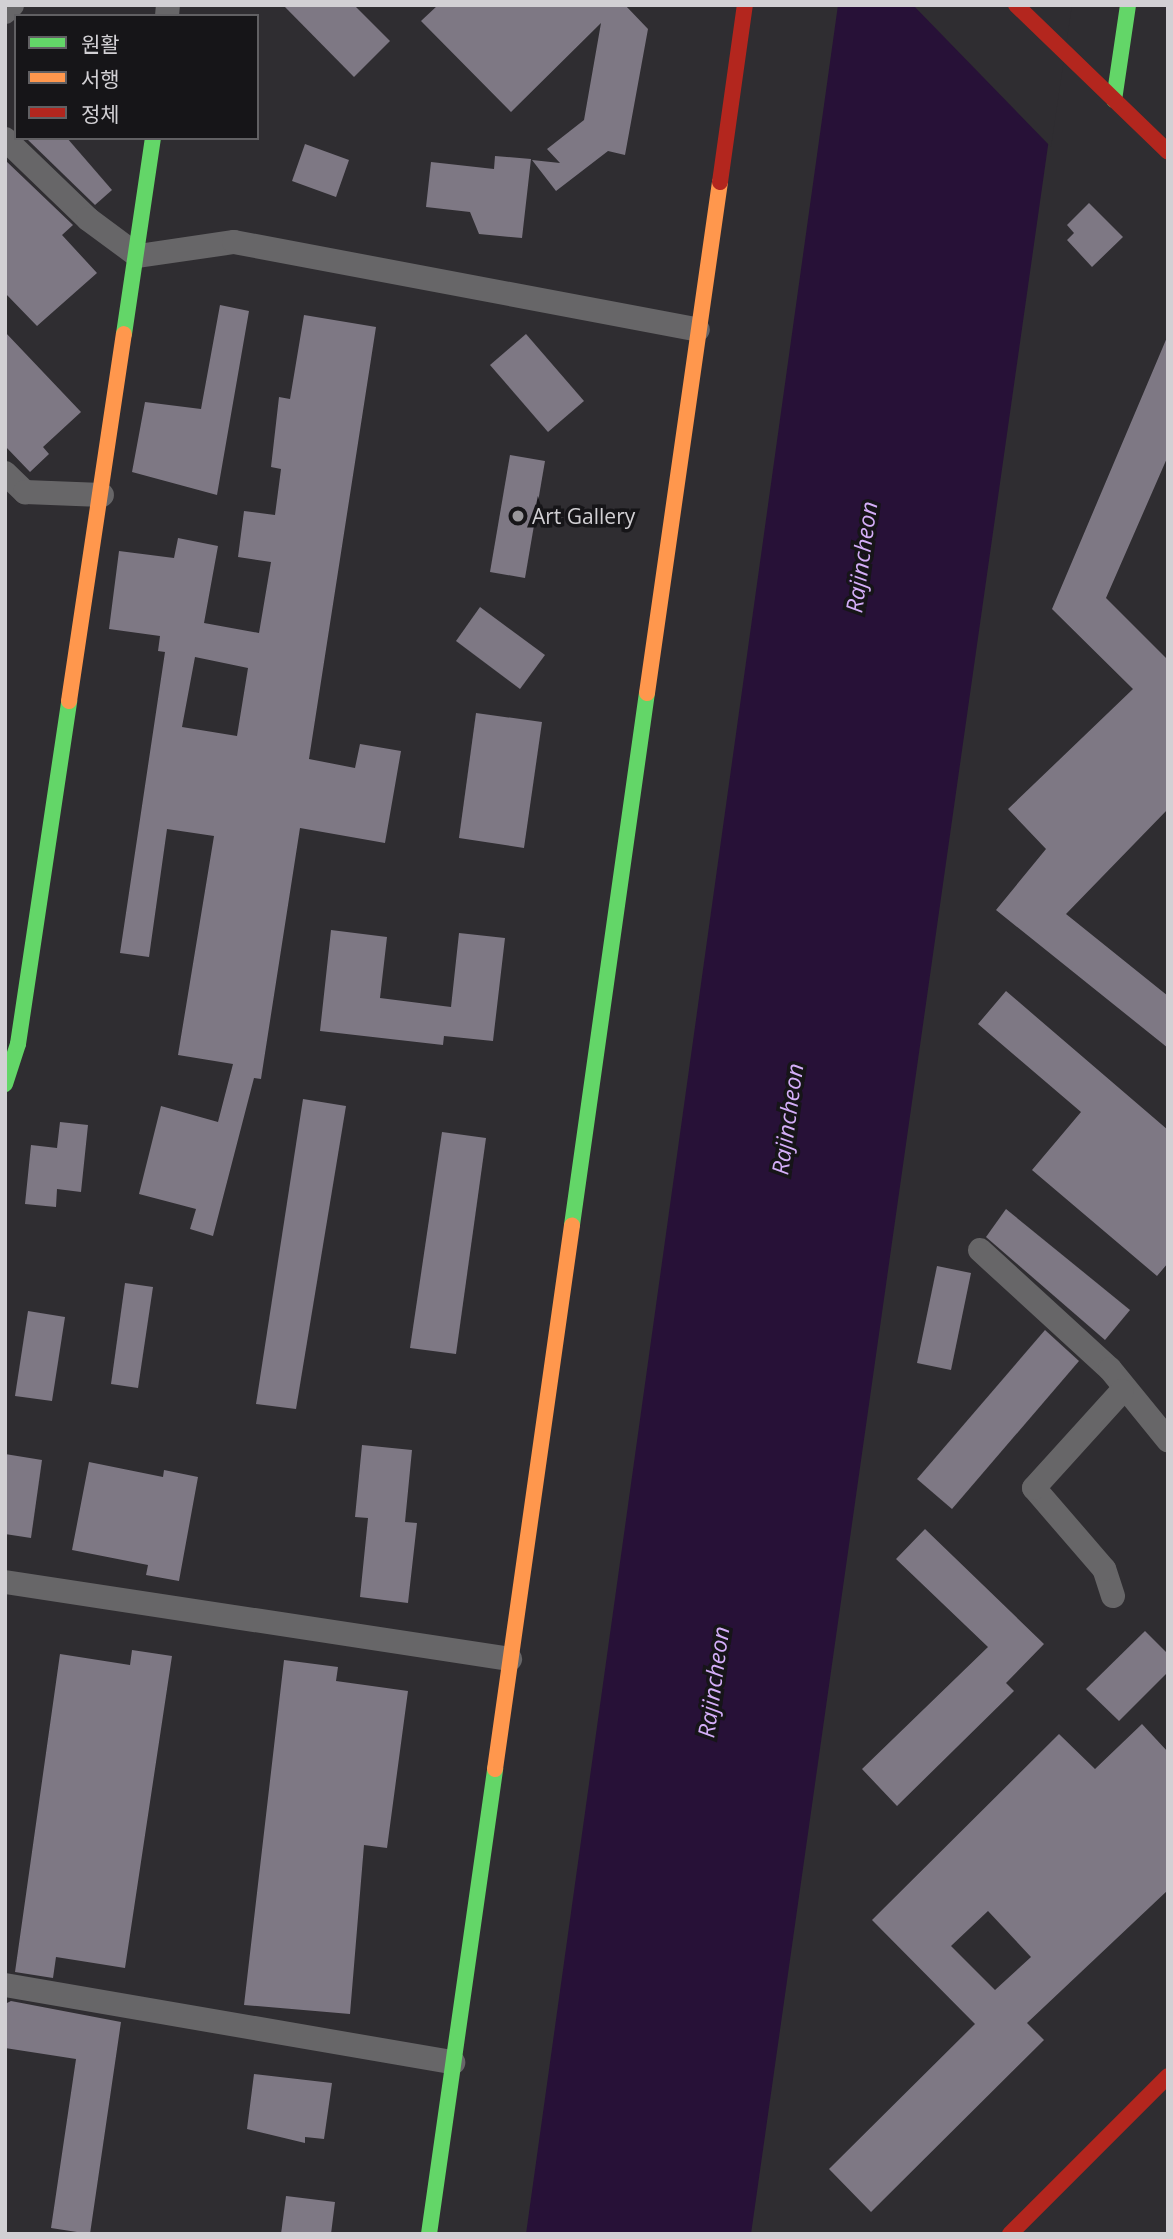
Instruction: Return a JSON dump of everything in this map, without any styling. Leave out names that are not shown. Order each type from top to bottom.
[{"type":"street","points":[[5,12],[12,5]]},
{"type":"street","points":[[429,2234],[744,5]]},
{"type":"street","points":[[1016,5],[1168,152]]},
{"type":"street","points":[[1114,100],[1128,5]]},
{"type":"street","points":[[5,139],[88,219],[138,256],[234,242],[698,330]]},
{"type":"street","points":[[5,1084],[18,1044],[138,256],[153,140]]},
{"type":"street","points":[[5,473],[25,492],[102,495]]},
{"type":"street","points":[[980,1250],[1110,1369],[1122,1391],[1168,1440]]},
{"type":"street","points":[[1113,1596],[1104,1569],[1034,1488],[1122,1391]]},
{"type":"street","points":[[5,1582],[510,1659]]},
{"type":"street","points":[[5,1985],[453,2062]]},
{"type":"street","points":[[1010,2234],[1168,2076]]},
{"type":"water","name":"Rajincheon","points":[[838,5],[1068,5],[751,2234],[526,2234]]},
{"type":"pier","points":[[913,5],[1072,5],[1051,147]]},
{"type":"building","points":[[283,5],[354,5],[390,41],[354,77]]},
{"type":"building","points":[[438,5],[625,5],[648,29],[625,155],[608,151],[556,191],[532,160],[560,163],[547,149],[584,120],[601,23],[511,112],[421,21]]},
{"type":"building","points":[[28,140],[69,140],[112,190],[95,205]]},
{"type":"building","points":[[305,144],[349,160],[336,197],[292,181]]},
{"type":"building","points":[[495,156],[531,159],[522,238],[479,234],[470,212],[426,207],[431,162],[494,169]]},
{"type":"building","points":[[5,160],[73,225],[62,235],[97,273],[37,326],[5,293]]},
{"type":"building","points":[[1089,203],[1123,237],[1092,267],[1067,240],[1074,233],[1067,225]]},
{"type":"building","points":[[220,305],[249,311],[217,495],[132,472],[145,402],[201,409]]},
{"type":"building","points":[[304,315],[376,327],[309,759],[355,768],[360,744],[401,751],[385,843],[300,828],[261,1079],[254,1078],[213,1236],[190,1229],[196,1209],[139,1194],[161,1106],[218,1122],[233,1064],[178,1055],[214,836],[167,829],[149,957],[120,953],[165,652],[158,651],[160,636],[109,629],[119,551],[174,558],[178,538],[218,546],[204,623],[259,633],[271,562],[238,557],[244,511],[275,515],[281,469],[271,467],[279,397],[290,399]],"holes":[[[195,657],[248,668],[237,736],[182,727]]]},
{"type":"building","points":[[5,332],[81,412],[43,447],[49,454],[30,472],[5,446]]},
{"type":"building","points":[[526,334],[584,401],[548,432],[490,365]]},
{"type":"building","points":[[1168,335],[1168,456],[1106,598],[1168,660],[1168,809],[1066,914],[1168,996],[1168,1048],[996,910],[1046,849],[1008,809],[1133,689],[1052,609]]},
{"type":"building","name":"Art Gallery","points":[[510,455],[545,461],[525,578],[490,572]]},
{"type":"building","points":[[480,607],[545,655],[520,689],[456,641]]},
{"type":"building","points":[[476,713],[542,722],[524,848],[459,838]]},
{"type":"building","points":[[331,930],[387,937],[380,998],[451,1007],[459,933],[505,938],[493,1041],[444,1036],[443,1045],[320,1031]]},
{"type":"building","points":[[1006,991],[1168,1130],[1168,1263],[1157,1276],[1032,1170],[1081,1112],[978,1024]]},
{"type":"building","points":[[303,1099],[346,1106],[296,1409],[256,1404]]},
{"type":"building","points":[[60,1122],[88,1125],[81,1192],[57,1189],[56,1207],[25,1204],[31,1145],[57,1148]]},
{"type":"building","points":[[442,1132],[486,1138],[456,1354],[410,1348]]},
{"type":"building","points":[[1006,1209],[1130,1310],[1105,1340],[986,1237]]},
{"type":"building","points":[[937,1266],[971,1273],[951,1370],[917,1363]]},
{"type":"building","points":[[125,1283],[153,1287],[138,1388],[111,1384]]},
{"type":"building","points":[[28,1311],[65,1317],[52,1401],[15,1396]]},
{"type":"building","points":[[1045,1330],[1079,1361],[952,1509],[917,1479]]},
{"type":"building","points":[[362,1445],[412,1450],[405,1522],[417,1523],[408,1603],[360,1597],[368,1518],[355,1517]]},
{"type":"building","points":[[5,1454],[42,1460],[31,1538],[5,1534]]},
{"type":"building","points":[[89,1462],[163,1477],[164,1470],[198,1477],[179,1581],[146,1575],[148,1565],[72,1550]]},
{"type":"building","points":[[925,1529],[1044,1644],[1006,1683],[1014,1691],[897,1806],[862,1769],[988,1647],[896,1559]]},
{"type":"building","points":[[1145,1631],[1168,1654],[1168,1672],[1119,1721],[1086,1689]]},
{"type":"building","points":[[132,1650],[172,1656],[125,1968],[56,1957],[53,1978],[15,1972],[60,1654],[130,1665]]},
{"type":"building","points":[[284,1660],[338,1667],[336,1681],[408,1691],[387,1848],[364,1845],[350,2014],[244,2005]]},
{"type":"building","points":[[1142,1724],[1168,1752],[1168,1890],[1027,2023],[1044,2040],[871,2212],[829,2169],[975,2024],[872,1920],[1059,1734],[1095,1769]],"holes":[[[988,1911],[1031,1957],[995,1990],[951,1946]]]},
{"type":"building","points":[[11,2001],[121,2022],[90,2234],[51,2228],[76,2059],[5,2048],[5,2004]]},
{"type":"building","points":[[254,2074],[332,2083],[324,2139],[305,2137],[305,2143],[247,2129]]},
{"type":"building","points":[[286,2196],[335,2202],[331,2234],[281,2234]]},
{"type":"traffic: fast","points":[[1114,100],[1128,5]]},
{"type":"traffic: fast","points":[[124,334],[153,140]]},
{"type":"traffic: fast","points":[[572,1225],[647,693]]},
{"type":"traffic: fast","points":[[5,1084],[18,1044],[69,701]]},
{"type":"traffic: fast","points":[[429,2234],[495,1769]]},
{"type":"traffic: slow","points":[[647,693],[720,182]]},
{"type":"traffic: slow","points":[[69,701],[124,334]]},
{"type":"traffic: slow","points":[[495,1769],[572,1225]]},
{"type":"traffic: jam","points":[[720,182],[745,5]]},
{"type":"traffic: jam","points":[[1016,5],[1168,152]]},
{"type":"traffic: jam","points":[[1010,2234],[1168,2076]]},
{"type":"place","name":"Art Gallery","points":[[518,516]]}]
